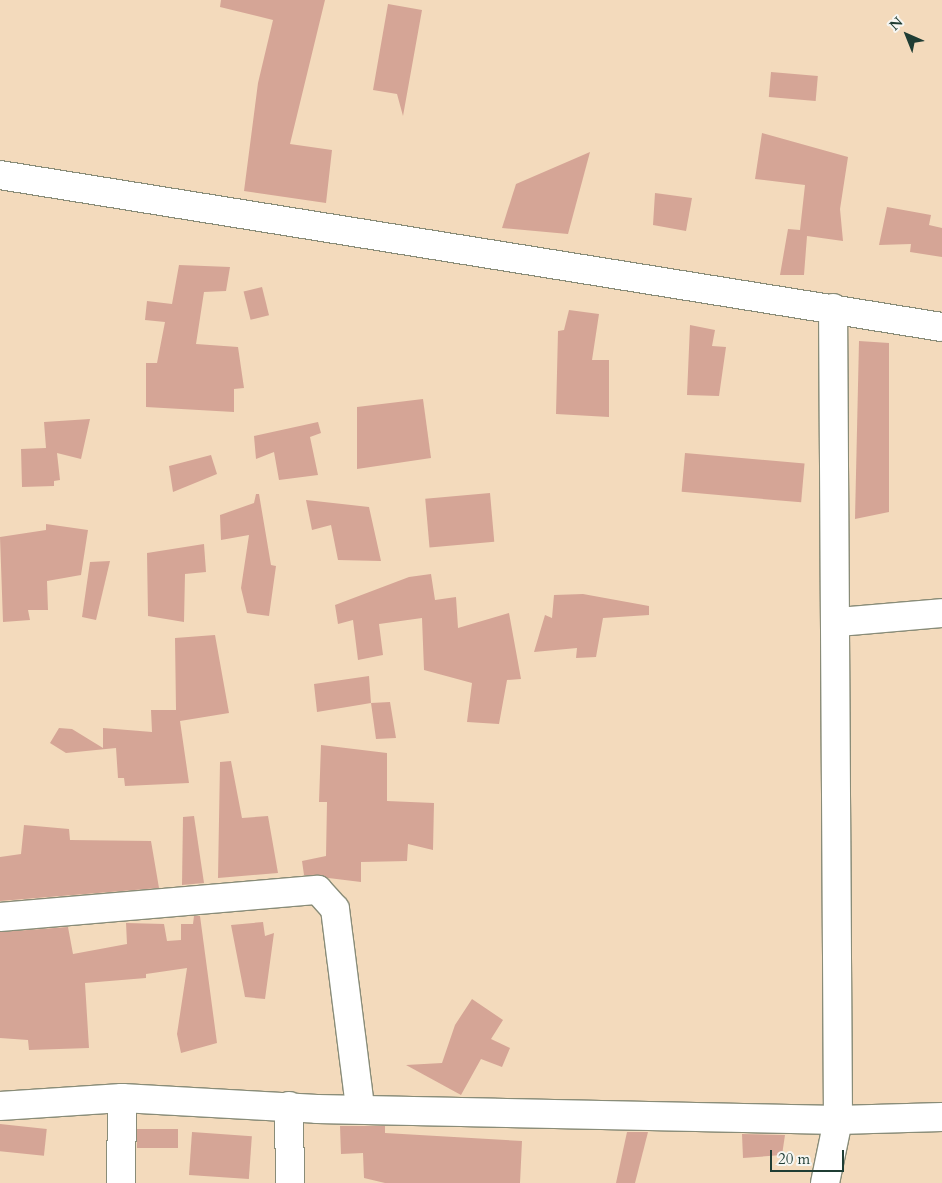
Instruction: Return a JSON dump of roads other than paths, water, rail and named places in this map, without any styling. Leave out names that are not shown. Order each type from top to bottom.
[{"type":"street","points":[[0,175],[942,327]]},
{"type":"street","points":[[825,1183],[838,1120],[838,622],[833,308]]},
{"type":"street","points":[[838,622],[942,612]]},
{"type":"street","points":[[0,917],[318,890],[335,909],[360,1107]]},
{"type":"street","points":[[0,1106],[122,1098],[289,1106],[838,1120],[942,1117]]},
{"type":"street","points":[[121,1183],[122,1098]]},
{"type":"street","points":[[289,1106],[290,1183]]}]
